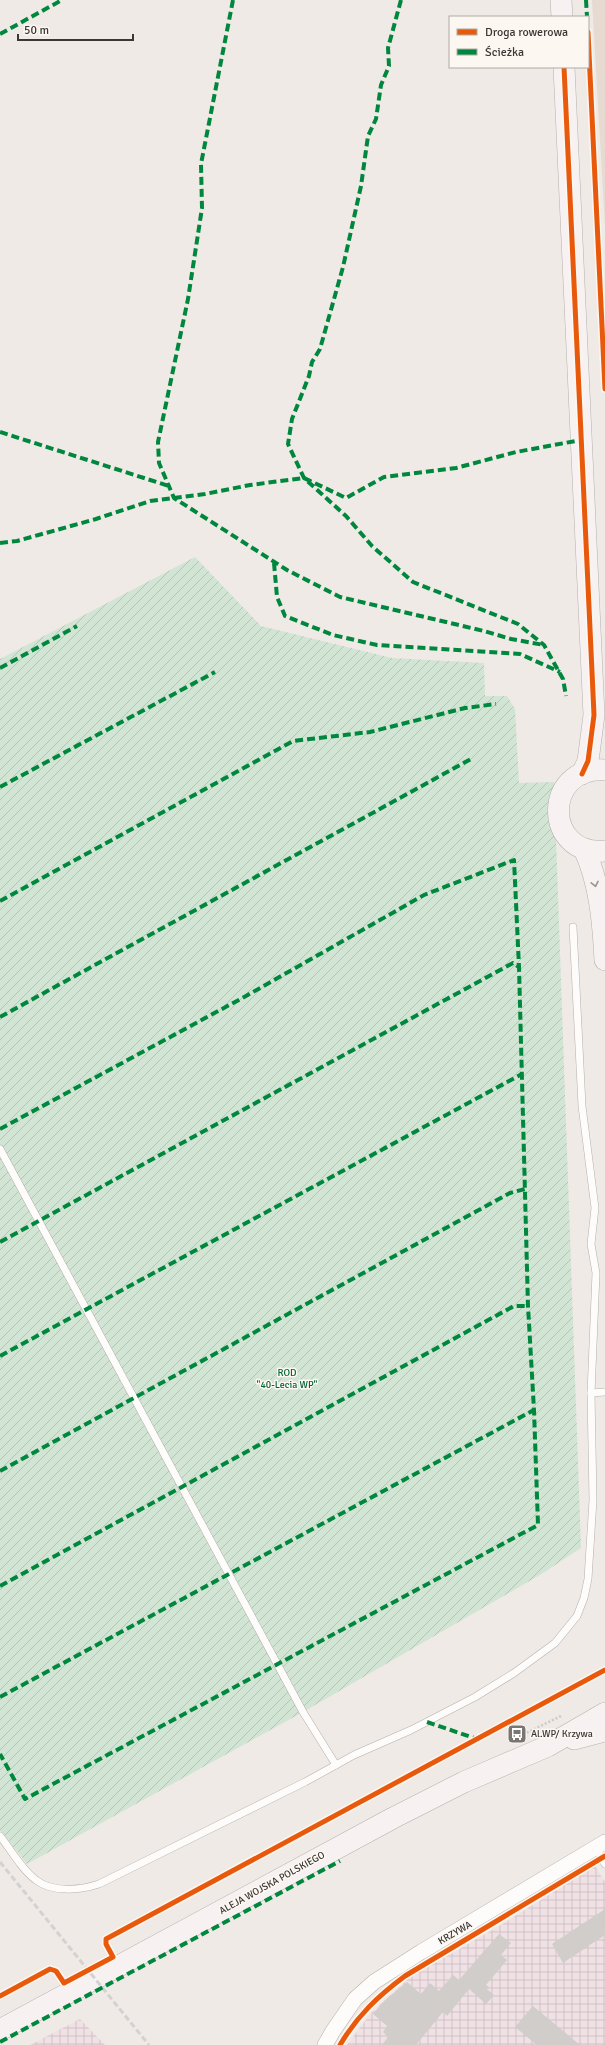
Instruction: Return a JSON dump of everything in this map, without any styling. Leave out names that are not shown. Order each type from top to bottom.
[{"type":"street","points":[[561,0],[562,16]]},
{"type":"street","points":[[564,68],[594,715],[588,761],[582,774]]},
{"type":"street","points":[[594,715],[605,758]]},
{"type":"street","points":[[605,770],[596,770],[582,774],[569,782],[564,790],[558,808],[560,826],[571,841],[584,849],[605,851]]},
{"type":"street","points":[[584,849],[591,864],[604,913],[605,960]]},
{"type":"street","name":"ALEJA WOJSKA POLSKIEGO","points":[[0,2030],[393,1818],[464,1782],[548,1746],[605,1713]]},
{"type":"street","name":"ALEJA WOJSKA POLSKIEGO","points":[[548,1746],[605,1731]]},
{"type":"street","name":"KRZYWA","points":[[325,2045],[333,2030],[355,2000],[374,1982],[601,1845]]},
{"type":"lane","points":[[0,1836],[35,1880],[48,1887],[87,1888],[106,1880],[354,1755],[411,1730],[514,1673],[555,1643],[577,1616],[584,1598],[588,1579],[592,1516],[591,1393],[596,1272],[591,1244],[595,1208],[582,1106],[573,927]]},
{"type":"lane","points":[[0,1149],[303,1712],[336,1765]]},
{"type":"lane","points":[[591,1393],[605,1392]]},
{"type":"lane","points":[[601,1845],[605,1864]]},
{"type":"shaded area","points":[[592,0],[605,0],[605,226]]},
{"type":"shaded area","points":[[595,1866],[605,1882],[605,2045],[347,2045],[371,2013],[409,1978],[501,1925]]},
{"type":"shaded area","points":[[80,2019],[105,2045],[30,2045]]},
{"type":"green space","name":"ROD \"40-Lecia WP\"","points":[[195,557],[261,626],[392,658],[484,663],[485,696],[507,696],[515,709],[519,783],[554,782],[581,1548],[540,1575],[303,1712],[27,1864],[0,1830],[0,659]]},
{"type":"building","points":[[605,1909],[605,1935],[563,1963],[552,1944]]},
{"type":"building","points":[[499,1934],[511,1943],[501,1955],[507,1960],[486,1985],[489,1987],[487,1989],[494,1995],[486,2004],[469,1989],[447,2016],[443,2012],[416,2045],[382,2045],[388,2037],[383,2032],[387,2026],[373,2014],[384,2001],[407,1982],[421,1994],[430,1983],[439,1991],[453,1975],[459,1980]]},
{"type":"building","points":[[533,2006],[580,2045],[537,2045],[515,2027]]},
{"type":"railway","points":[[0,1862],[149,2045]]},
{"type":"marked path","points":[[0,34],[62,0]]},
{"type":"marked path","points":[[233,0],[201,164],[202,208],[188,299],[158,442],[159,463],[174,498],[287,570],[340,597],[484,631],[511,639],[544,645]]},
{"type":"marked path","points":[[401,0],[388,48],[389,66],[381,85],[376,119],[368,136],[361,186],[343,267],[320,349],[312,362],[309,376],[292,419],[288,444],[304,478],[346,516],[372,546],[413,582],[518,624],[544,645],[563,679],[566,696]]},
{"type":"marked path","points":[[586,0],[587,16]]},
{"type":"marked path","points":[[0,432],[169,486]]},
{"type":"marked path","points":[[0,543],[17,541],[96,519],[150,501],[205,494],[250,485],[304,478],[346,498],[384,477],[456,468],[516,452],[581,440]]},
{"type":"marked path","points":[[274,563],[277,597],[285,616],[333,635],[377,645],[520,654],[560,672]]},
{"type":"marked path","points":[[0,668],[77,626]]},
{"type":"marked path","points":[[0,787],[215,672]]},
{"type":"marked path","points":[[0,901],[293,741],[370,732],[465,708],[496,704]]},
{"type":"marked path","points":[[0,1017],[471,759]]},
{"type":"marked path","points":[[0,1129],[246,996],[424,895],[514,860],[519,967]]},
{"type":"marked path","points":[[0,1242],[513,963],[519,967],[528,1306],[534,1410],[538,1525],[25,1799],[0,1754]]},
{"type":"marked path","points":[[0,1356],[522,1074]]},
{"type":"marked path","points":[[0,1471],[510,1193],[525,1189]]},
{"type":"marked path","points":[[0,1586],[514,1306],[528,1306]]},
{"type":"marked path","points":[[0,1697],[534,1410]]},
{"type":"marked path","points":[[427,1722],[477,1739]]},
{"type":"marked path","points":[[0,2042],[340,1861]]},
{"type":"cycle path","points":[[589,53],[605,389]]},
{"type":"cycle path","points":[[564,68],[594,715],[588,761],[582,774]]},
{"type":"cycle path","points":[[0,1996],[50,1969],[56,1971],[64,1983],[113,1957],[106,1944],[106,1939],[605,1670]]},
{"type":"cycle path","points":[[340,2045],[369,2007],[405,1976],[605,1856]]},
{"type":"place","name":"Al.WP/ Krzywa","points":[[517,1734]]}]
